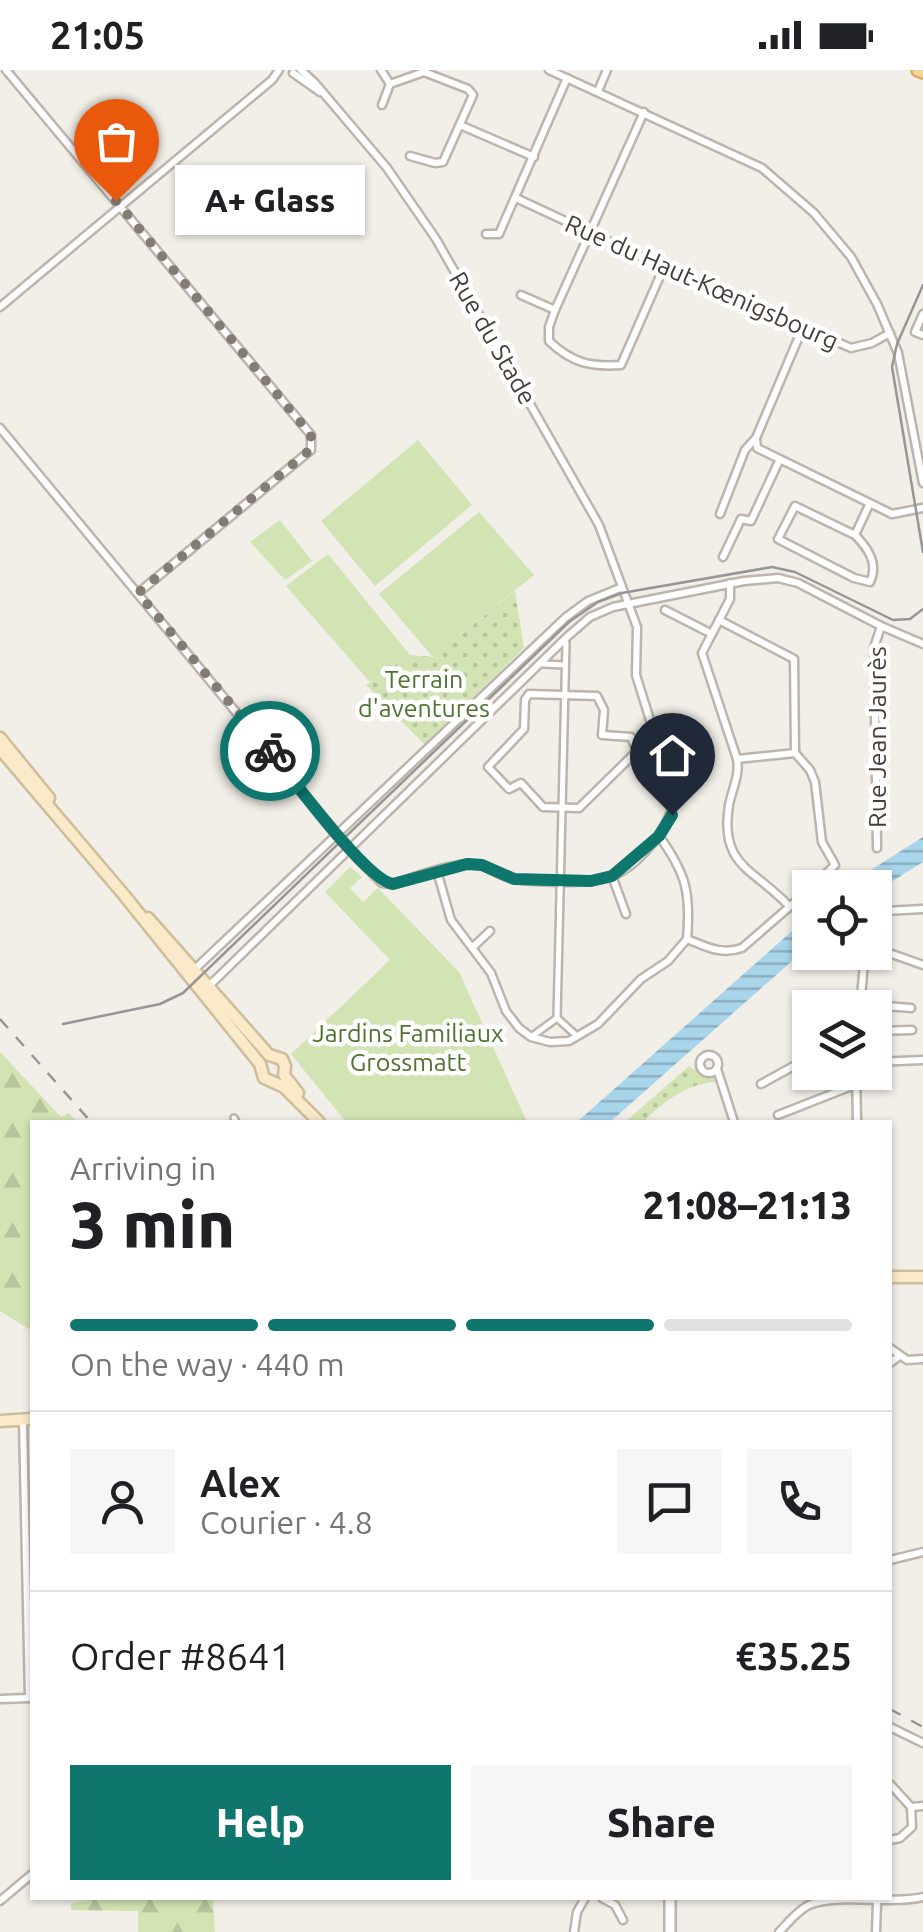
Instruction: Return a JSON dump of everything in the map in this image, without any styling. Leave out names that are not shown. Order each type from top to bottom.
[{"type":"main road","points":[[0,738],[68,828]]},
{"type":"main road","points":[[0,749],[264,1059],[264,1078],[279,1078],[315,1120]]},
{"type":"main road","points":[[264,1059],[282,1059],[285,1066],[279,1078]]},
{"type":"main road","points":[[892,1280],[923,1277]]},
{"type":"main road","points":[[0,1420],[28,1419]]},
{"type":"street","points":[[6,70],[311,435],[310,450],[138,593]]},
{"type":"street","points":[[381,70],[390,84]]},
{"type":"street","points":[[549,70],[762,168],[799,198],[852,257],[890,333],[901,363],[923,483]]},
{"type":"street","points":[[598,91],[607,70]]},
{"type":"street","points":[[0,307],[272,80],[290,71]]},
{"type":"street","name":"Rue du Stade","points":[[290,71],[312,79],[387,168],[436,239],[599,525],[638,627],[636,675],[674,797],[672,815],[659,836]]},
{"type":"street","points":[[390,84],[424,72],[468,89],[473,95],[444,162],[410,156]]},
{"type":"street","points":[[486,234],[499,234],[567,78]]},
{"type":"street","points":[[382,106],[390,84]]},
{"type":"street","points":[[644,112],[555,310],[549,327],[550,341],[588,366],[621,365],[664,267]]},
{"type":"street","points":[[460,126],[534,157]]},
{"type":"street","name":"Rue du Haut-Kœnigsbourg","points":[[516,198],[851,348],[872,344],[890,333]]},
{"type":"street","points":[[520,294],[555,310]]},
{"type":"street","points":[[919,334],[923,314]]},
{"type":"street","points":[[720,514],[745,450],[756,438],[803,327]]},
{"type":"street","points":[[0,428],[382,883],[393,884],[438,871],[467,864],[482,865],[514,879],[591,881],[612,876],[659,836],[678,862],[687,885],[687,939],[598,1024],[579,1037],[550,1042],[519,1028],[506,1011],[491,973],[450,920],[438,871]]},
{"type":"street","points":[[756,438],[757,448],[779,462],[869,505],[892,514],[923,508]]},
{"type":"street","points":[[723,557],[741,519],[751,521],[779,462]]},
{"type":"street","points":[[855,535],[869,505]]},
{"type":"street","points":[[795,506],[855,535],[872,557],[873,577],[868,583],[778,540],[795,506]]},
{"type":"street","points":[[205,990],[581,624],[601,611],[646,598],[772,578],[793,581],[923,644]]},
{"type":"street","points":[[730,584],[730,600],[702,652],[739,771],[726,826],[736,862],[751,876],[769,884],[789,906]]},
{"type":"street","points":[[190,972],[565,618],[588,602],[620,588]]},
{"type":"street","points":[[665,610],[712,634]]},
{"type":"street","points":[[719,620],[794,659],[795,753],[815,782],[822,842],[834,865],[829,870]]},
{"type":"street","name":"Rue Jean Jaurès","points":[[876,848],[874,648],[880,626]]},
{"type":"street","points":[[557,1018],[566,643]]},
{"type":"street","points":[[544,664],[566,664]]},
{"type":"street","points":[[637,750],[632,737],[602,735],[604,710],[598,696],[529,694],[525,700],[524,728],[488,767],[509,789],[521,784],[542,807],[579,808],[637,750],[659,749]]},
{"type":"street","points":[[737,759],[795,753]]},
{"type":"street","points":[[612,876],[626,914]]},
{"type":"street","points":[[687,939],[728,953],[742,948],[792,904]]},
{"type":"street","points":[[892,911],[923,909]]},
{"type":"street","points":[[473,947],[490,931]]},
{"type":"street","points":[[892,954],[923,965]]},
{"type":"street","points":[[892,1007],[911,1008]]},
{"type":"street","points":[[532,1036],[557,1018]]},
{"type":"street","points":[[557,1018],[579,1037]]},
{"type":"street","points":[[892,1031],[912,1030]]},
{"type":"street","points":[[892,1061],[923,1060]]},
{"type":"street","points":[[761,1084],[792,1067]]},
{"type":"street","points":[[717,1069],[733,1120]]},
{"type":"street","points":[[778,1115],[842,1090]]},
{"type":"street","points":[[857,1090],[858,1120]]},
{"type":"street","points":[[892,1350],[898,1357],[923,1359]]},
{"type":"street","points":[[892,1362],[898,1357]]},
{"type":"street","points":[[0,1699],[30,1698],[24,1490],[28,1419]]},
{"type":"street","points":[[24,1490],[30,1502]]},
{"type":"street","points":[[892,1560],[923,1552]]},
{"type":"street","points":[[892,1728],[922,1743]]},
{"type":"street","points":[[892,1786],[911,1807],[912,1827],[892,1840]]},
{"type":"street","points":[[911,1807],[923,1806]]},
{"type":"street","points":[[0,1901],[30,1876]]},
{"type":"street","points":[[779,1932],[817,1900],[900,1902],[923,1897]]},
{"type":"street","points":[[574,1932],[576,1912],[584,1900]]},
{"type":"street","points":[[606,1900],[615,1905],[624,1920]]},
{"type":"street","points":[[670,1900],[670,1932]]},
{"type":"street","points":[[876,1932],[877,1902]]},
{"type":"green space","points":[[418,440],[472,505],[375,586],[321,521]]},
{"type":"green space","points":[[479,512],[534,575],[433,657],[379,594]]},
{"type":"green space","points":[[280,520],[312,561],[285,580],[250,542]]},
{"type":"green space","points":[[328,554],[410,655],[370,682],[286,586]]},
{"type":"green space","name":"Terrain d'aventures","points":[[515,591],[524,648],[424,744],[366,685],[410,655],[433,657]]},
{"type":"green space","name":"Jardins Familiaux Grossmatt","points":[[350,867],[362,877],[350,888],[363,902],[378,888],[459,972],[526,1120],[344,1120],[291,1054],[390,960],[325,892]]},
{"type":"green space","points":[[0,1052],[61,1117],[69,1113],[75,1120],[30,1120],[30,1330],[0,1311]]},
{"type":"green space","points":[[689,1066],[705,1076],[714,1076],[715,1082],[685,1090],[645,1120],[627,1120]]},
{"type":"green space","points":[[213,1900],[215,1932],[138,1932],[138,1911],[71,1910],[71,1903]]},
{"type":"water","points":[[923,837],[923,862],[892,881],[892,870],[871,870]]},
{"type":"water","points":[[792,931],[792,961],[612,1120],[579,1120]]},
{"type":"tram line","points":[[923,285],[897,344],[892,367],[923,552]]},
{"type":"tram line","points":[[63,1024],[160,1004],[183,993],[569,622],[598,602],[622,593],[772,567],[795,572],[893,620],[910,619],[923,609]]},
{"type":"railway","points":[[0,1019],[89,1120]]},
{"type":"railway","points":[[892,1710],[923,1727]]},
{"type":"way so far","points":[[116,201],[311,435],[310,450],[138,593],[270,751]]},
{"type":"place","name":"A+ Glass","points":[[116,201]]},
{"type":"route","points":[[270,751],[358,860],[382,883],[393,884],[467,864],[482,865],[514,879],[591,881],[623,870],[659,836],[672,815]]}]
